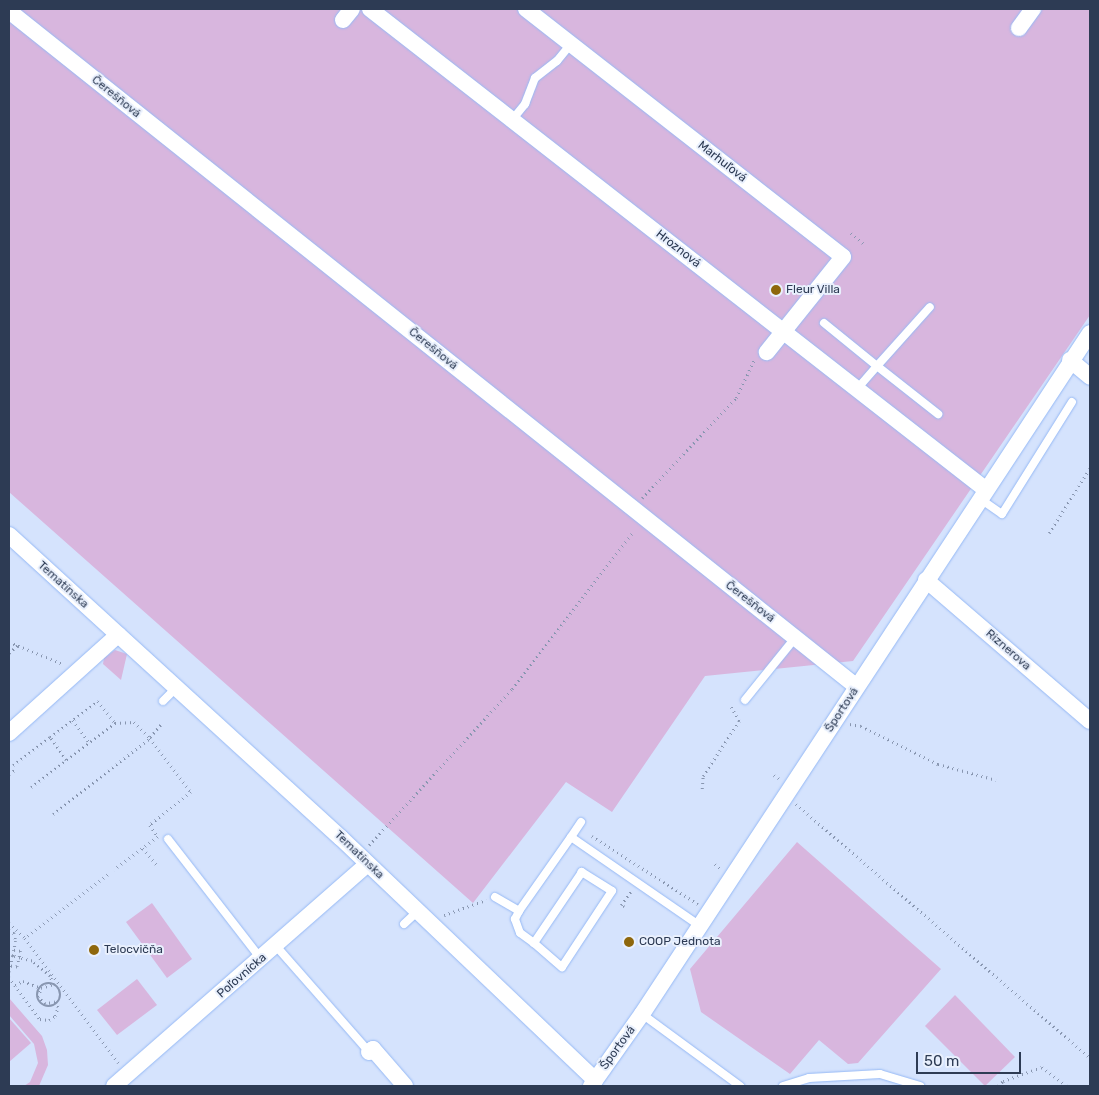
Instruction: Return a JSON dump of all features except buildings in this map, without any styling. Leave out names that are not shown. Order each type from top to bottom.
[{"type":"street","name":"Hroznová","points":[[370,9],[857,389],[982,494]]},
{"type":"street","name":"Marhuľová","points":[[526,9],[843,257],[784,332]]},
{"type":"street","points":[[1019,28],[1033,9]]},
{"type":"street","name":"Čerešňová","points":[[9,10],[858,688]]},
{"type":"street","points":[[763,354],[784,332]]},
{"type":"street","name":"Športová","points":[[593,1083],[642,1014],[858,688],[926,580],[1070,360],[1090,333]]},
{"type":"street","points":[[1070,360],[1090,377]]},
{"type":"street","name":"Tematínska","points":[[9,535],[176,688],[367,856],[422,915],[593,1083]]},
{"type":"street","name":"Riznerova","points":[[926,580],[1090,721]]},
{"type":"street","points":[[9,734],[81,671],[118,635]]},
{"type":"street","name":"Poľovnícka","points":[[114,1086],[276,946],[367,856]]},
{"type":"street","points":[[369,1052],[373,1049],[400,1085]]},
{"type":"lane","points":[[512,120],[525,104],[535,78],[558,61],[571,44]]},
{"type":"lane","points":[[857,389],[930,307]]},
{"type":"lane","points":[[824,323],[938,414]]},
{"type":"lane","points":[[982,494],[1002,514],[1072,402]]},
{"type":"lane","points":[[745,700],[795,638]]},
{"type":"lane","points":[[163,701],[176,688]]},
{"type":"lane","points":[[534,943],[582,872],[612,891],[562,967],[520,933],[515,919],[519,911],[581,822]]},
{"type":"lane","points":[[571,837],[700,926]]},
{"type":"lane","points":[[168,838],[261,959]]},
{"type":"lane","points":[[494,897],[519,911]]},
{"type":"lane","points":[[404,924],[422,915]]},
{"type":"lane","points":[[276,946],[369,1052]]},
{"type":"lane","points":[[642,1014],[740,1086]]},
{"type":"lane","points":[[783,1086],[809,1078],[880,1074],[920,1086]]},
{"type":"path","points":[[851,233],[864,243]]},
{"type":"path","points":[[632,508],[736,398],[750,365],[763,354]]},
{"type":"path","points":[[1049,532],[1090,468]]},
{"type":"path","points":[[367,856],[512,688],[632,533]]},
{"type":"path","points":[[9,642],[81,671]]},
{"type":"path","points":[[9,652],[18,645]]},
{"type":"path","points":[[13,765],[98,701],[115,724]]},
{"type":"path","points":[[702,789],[703,776],[739,721],[731,708]]},
{"type":"path","points":[[837,718],[861,726],[938,764],[996,780]]},
{"type":"path","points":[[73,720],[90,743]]},
{"type":"path","points":[[31,787],[115,724],[134,722],[149,738],[191,792],[150,826],[158,836],[114,870]]},
{"type":"path","points":[[53,814],[149,738],[162,724]]},
{"type":"path","points":[[50,738],[67,760]]},
{"type":"path","points":[[9,774],[16,768]]},
{"type":"path","points":[[793,802],[1090,1058]]},
{"type":"path","points":[[592,836],[696,904],[703,901]]},
{"type":"path","points":[[143,848],[156,864]]},
{"type":"path","points":[[25,938],[108,875]]},
{"type":"path","points":[[622,885],[639,896]]},
{"type":"path","points":[[624,907],[621,905],[631,891]]},
{"type":"path","points":[[422,915],[466,910],[494,897]]},
{"type":"path","points":[[9,923],[25,938],[123,1068]]},
{"type":"path","points":[[9,930],[15,936],[14,950],[11,956],[9,977],[40,1019],[49,1020],[58,1012],[56,1003],[59,994],[43,969],[20,958],[11,956]]},
{"type":"path","points":[[9,949],[21,951],[17,967],[10,966]]},
{"type":"path","points":[[15,985],[23,981],[40,988],[53,984]]},
{"type":"path","points":[[32,1008],[40,1001],[40,988]]},
{"type":"path","points":[[40,1001],[48,1005],[56,1003]]},
{"type":"path","points":[[998,1086],[1003,1081],[1042,1067],[1067,1086]]},
{"type":"shaded area","points":[[9,9],[1090,9],[1090,315],[853,661],[705,676],[612,812],[566,782],[473,903],[9,492]]},
{"type":"shaded area","points":[[115,650],[127,654],[121,680],[103,664],[104,658]]},
{"type":"shaded area","points":[[797,842],[941,969],[858,1063],[848,1064],[819,1040],[790,1074],[701,1012],[690,969]]},
{"type":"shaded area","points":[[152,903],[192,959],[167,978],[126,922]]},
{"type":"shaded area","points":[[137,979],[157,1005],[117,1035],[97,1010]]},
{"type":"shaded area","points":[[955,995],[1015,1057],[985,1086],[925,1026]]},
{"type":"shaded area","points":[[9,998],[42,1036],[47,1050],[48,1065],[39,1086],[24,1086],[30,1082],[38,1063],[34,1044],[9,1015]]},
{"type":"shaded area","points":[[9,1018],[31,1043],[9,1062]]},
{"type":"place","name":"Fleur Villa","points":[[776,290]]},
{"type":"place","name":"COOP Jednota","points":[[629,942]]},
{"type":"place","name":"Telocvičňa","points":[[94,950]]}]
